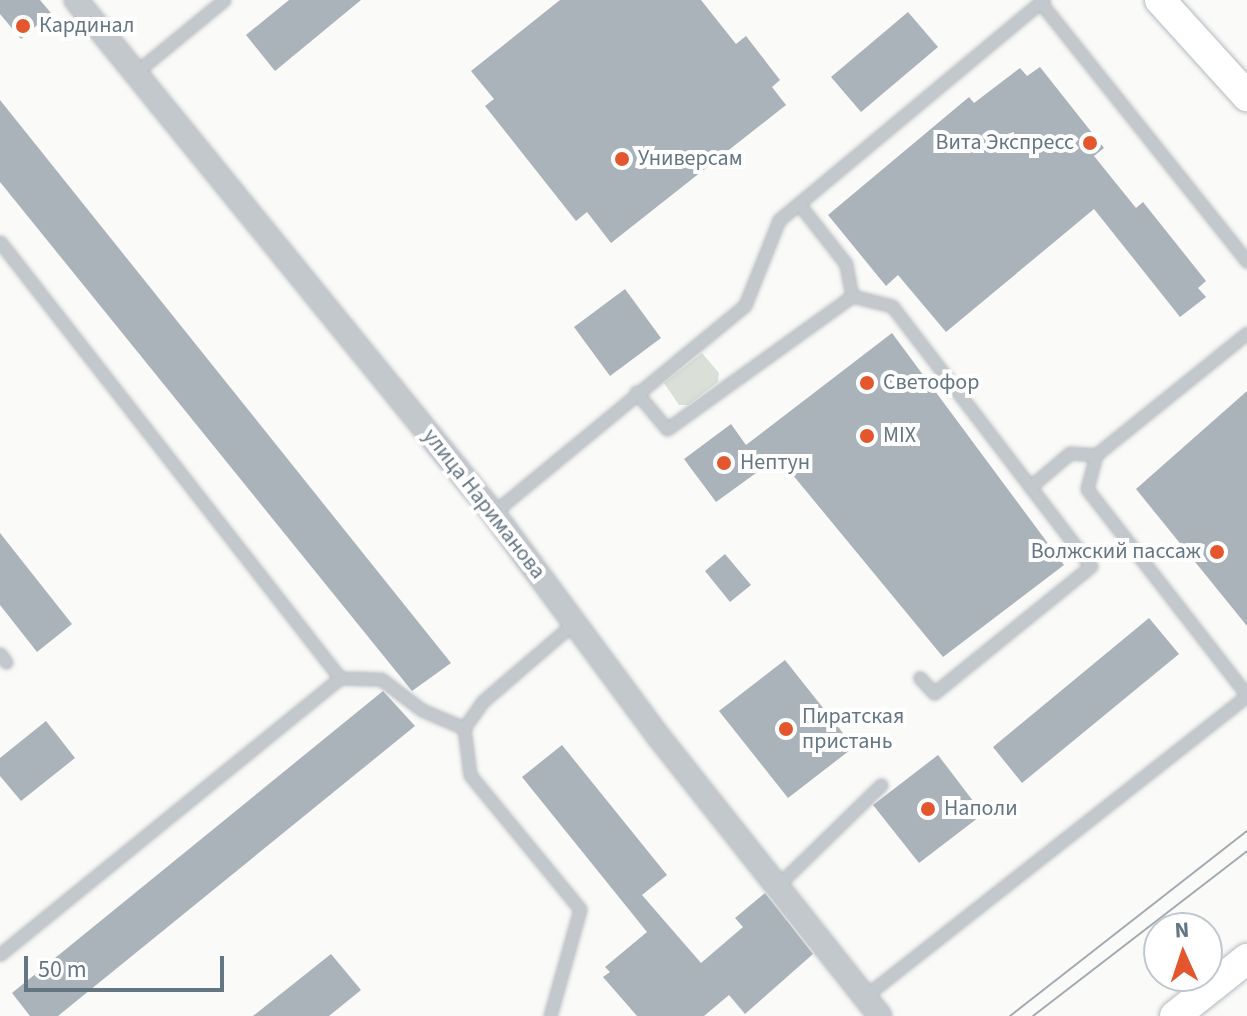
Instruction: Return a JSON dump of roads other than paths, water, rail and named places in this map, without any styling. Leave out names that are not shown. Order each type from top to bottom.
[{"type":"street","name":"улица Нариманова","points":[[76,0],[493,513],[574,623],[873,1010]]},
{"type":"street","points":[[1160,0],[1224,75],[1247,96]]},
{"type":"street","points":[[1224,75],[1247,120]]},
{"type":"street","points":[[1175,1016],[1247,959]]},
{"type":"lane","points":[[135,73],[224,0]]},
{"type":"lane","points":[[493,513],[745,305],[779,220],[1041,1],[1247,261]]},
{"type":"lane","points":[[799,204],[846,264],[852,296]]},
{"type":"lane","points":[[0,242],[340,678]]},
{"type":"lane","points":[[636,392],[667,429],[852,296],[892,306],[1091,566],[934,693],[920,678]]},
{"type":"lane","points":[[873,1010],[1247,695],[1087,489],[1096,455],[1247,333]]},
{"type":"lane","points":[[1030,487],[1070,453],[1096,455]]},
{"type":"lane","points":[[550,1016],[580,909],[470,775],[464,728],[482,702],[574,623]]},
{"type":"lane","points":[[0,954],[340,678],[381,679],[422,710],[464,728]]},
{"type":"lane","points":[[777,886],[881,785]]},
{"type":"tram line","points":[[1010,1016],[1247,831]]},
{"type":"tram line","points":[[1033,1016],[1247,851]]},
{"type":"place","name":"Кардинал","points":[[23,26]]},
{"type":"place","name":"Вита Экспресс","points":[[1090,143]]},
{"type":"place","name":"Универсам","points":[[622,159]]},
{"type":"place","name":"Светофор","points":[[867,383]]},
{"type":"place","name":"MIX","points":[[867,436]]},
{"type":"place","name":"Нептун","points":[[724,463]]},
{"type":"place","name":"Волжский пассаж","points":[[1217,552]]},
{"type":"place","name":"Пиратская пристань","points":[[786,729]]},
{"type":"place","name":"Наполи","points":[[928,809]]}]
